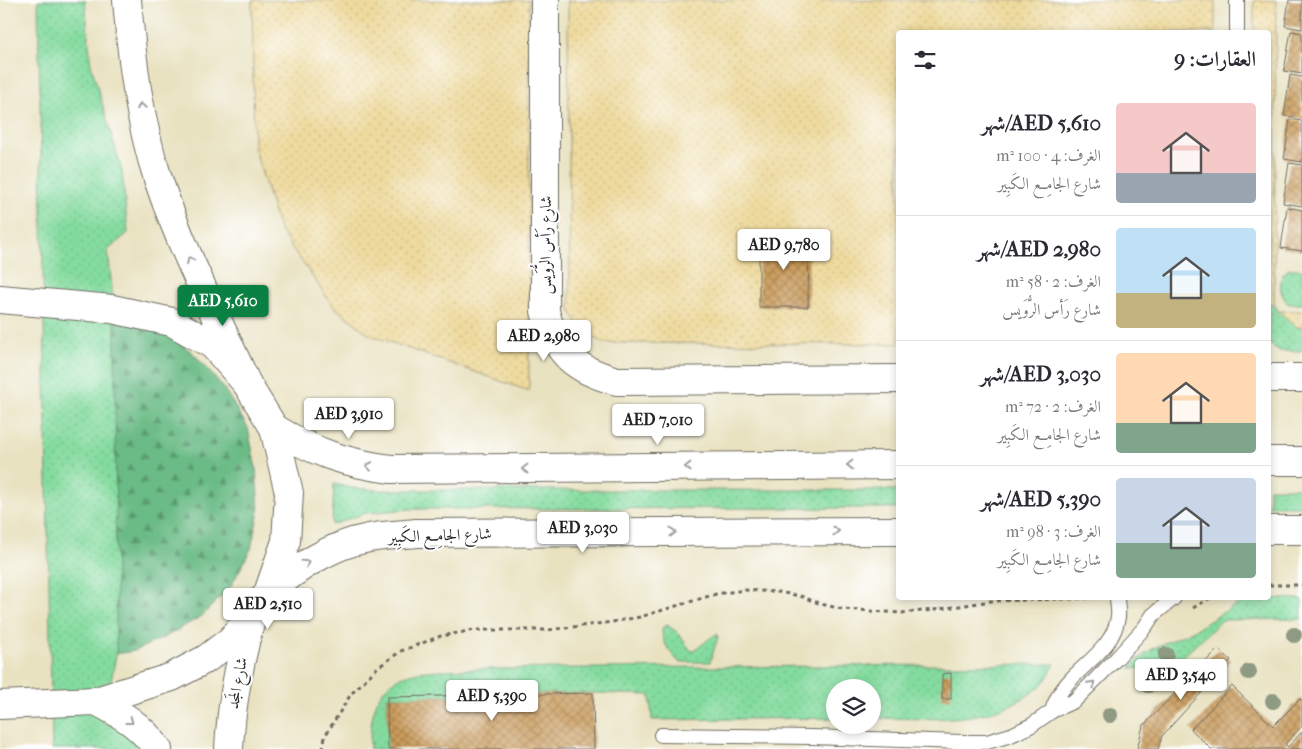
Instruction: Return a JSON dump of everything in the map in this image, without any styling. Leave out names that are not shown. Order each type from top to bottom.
[{"type":"main road","points":[[0,705],[87,701],[172,677],[206,659],[230,641],[251,617],[268,593],[286,542],[289,493],[274,428],[247,384],[178,234],[158,177],[144,124],[131,47],[127,0]]},
{"type":"main road","name":"شارع رَأس الرُّوَيس","points":[[545,0],[546,311],[550,331],[562,350],[577,366],[597,376],[617,380],[896,379]]},
{"type":"main road","points":[[0,299],[112,309],[172,322],[213,345],[247,384]]},
{"type":"main road","points":[[1271,378],[1302,378]]},
{"type":"main road","points":[[274,428],[302,445],[333,457],[364,466],[391,469],[896,465]]},
{"type":"main road","points":[[1271,461],[1302,461]]},
{"type":"main road","name":"شارع الجامِع الكَبِير","points":[[268,593],[290,574],[314,558],[341,546],[368,538],[416,533],[896,530]]},
{"type":"main road","name":"شارع المَجد","points":[[229,749],[232,703],[239,664],[251,617]]},
{"type":"main road","points":[[87,701],[124,716],[143,730],[158,749]]},
{"type":"lane","points":[[1237,0],[1237,30]]},
{"type":"lane","points":[[1052,711],[1062,688],[1109,641],[1119,616],[1117,600]]},
{"type":"lane","points":[[661,735],[810,743],[987,742],[1010,735],[1032,725],[1052,711],[1074,701],[1131,642],[1153,615],[1172,600]]},
{"type":"path","points":[[1271,585],[1302,585]]},
{"type":"path","points":[[323,749],[325,736],[351,694],[377,668],[401,651],[441,636],[475,630],[548,630],[612,622],[640,617],[716,594],[745,590],[778,592],[800,596],[842,609],[901,613],[991,601],[1023,600]]},
{"type":"green space","points":[[38,0],[85,0],[91,65],[122,171],[128,233],[108,250],[115,320],[119,640],[103,722],[130,734],[137,749],[52,749]]},
{"type":"green space","points":[[1289,269],[1302,269],[1302,304],[1288,304],[1283,297],[1280,287],[1282,275]]},
{"type":"green space","points":[[1274,303],[1278,311],[1297,327],[1302,327],[1302,351],[1280,351],[1271,345],[1271,304]]},
{"type":"green space","points":[[115,320],[164,331],[193,353],[223,387],[248,428],[256,469],[259,511],[251,549],[231,586],[202,616],[165,637],[134,651],[116,654]]},
{"type":"green space","points":[[334,484],[352,488],[378,490],[896,490],[896,508],[411,509],[366,513],[332,525]]},
{"type":"green space","points":[[1271,488],[1302,488],[1302,506],[1271,506]]},
{"type":"green space","points":[[1271,598],[1302,599],[1302,619],[1222,620],[1170,669],[1130,668],[1156,647],[1193,631],[1238,604],[1251,600],[1271,600]]},
{"type":"green space","points":[[667,625],[677,632],[691,651],[717,634],[718,637],[710,662],[679,662],[669,651],[663,638],[662,628]]},
{"type":"green space","points":[[1055,664],[1042,684],[1022,699],[982,714],[938,719],[881,718],[881,679],[826,679],[826,718],[652,720],[650,695],[593,693],[387,697],[388,749],[370,749],[372,721],[378,700],[387,686],[400,677],[416,673],[435,670]]},
{"type":"sand","points":[[252,0],[529,0],[529,391],[370,335],[333,306],[279,229],[254,147]]},
{"type":"sand","points":[[568,0],[1215,0],[1215,30],[896,30],[896,344],[603,343],[583,332],[570,310]]},
{"type":"sand","points":[[1254,0],[1276,0],[1274,303],[1271,304],[1271,30],[1254,30]]},
{"type":"sand","points":[[1278,311],[1302,311],[1302,327],[1297,327]]},
{"type":"building","points":[[1289,0],[1302,0],[1302,29],[1285,26]]},
{"type":"building","points":[[1291,31],[1302,33],[1302,74],[1284,71]]},
{"type":"building","points":[[1290,75],[1302,77],[1302,118],[1284,116]]},
{"type":"building","points":[[1290,119],[1302,121],[1302,162],[1284,159]]},
{"type":"building","points":[[1289,163],[1302,165],[1302,206],[1283,203]]},
{"type":"building","points":[[1287,207],[1302,210],[1302,251],[1281,248]]},
{"type":"building","points":[[759,235],[809,236],[808,307],[759,307]]},
{"type":"building","points":[[1218,649],[1231,660],[1162,736],[1158,749],[1137,749],[1143,726]]},
{"type":"building","points":[[951,673],[951,699],[942,699],[942,674]]},
{"type":"building","points":[[1232,686],[1273,726],[1300,699],[1302,700],[1302,726],[1285,744],[1288,747],[1302,732],[1302,749],[1256,749],[1253,747],[1251,749],[1211,749],[1191,729]]},
{"type":"building","points":[[593,693],[594,749],[388,749],[387,697]]}]
